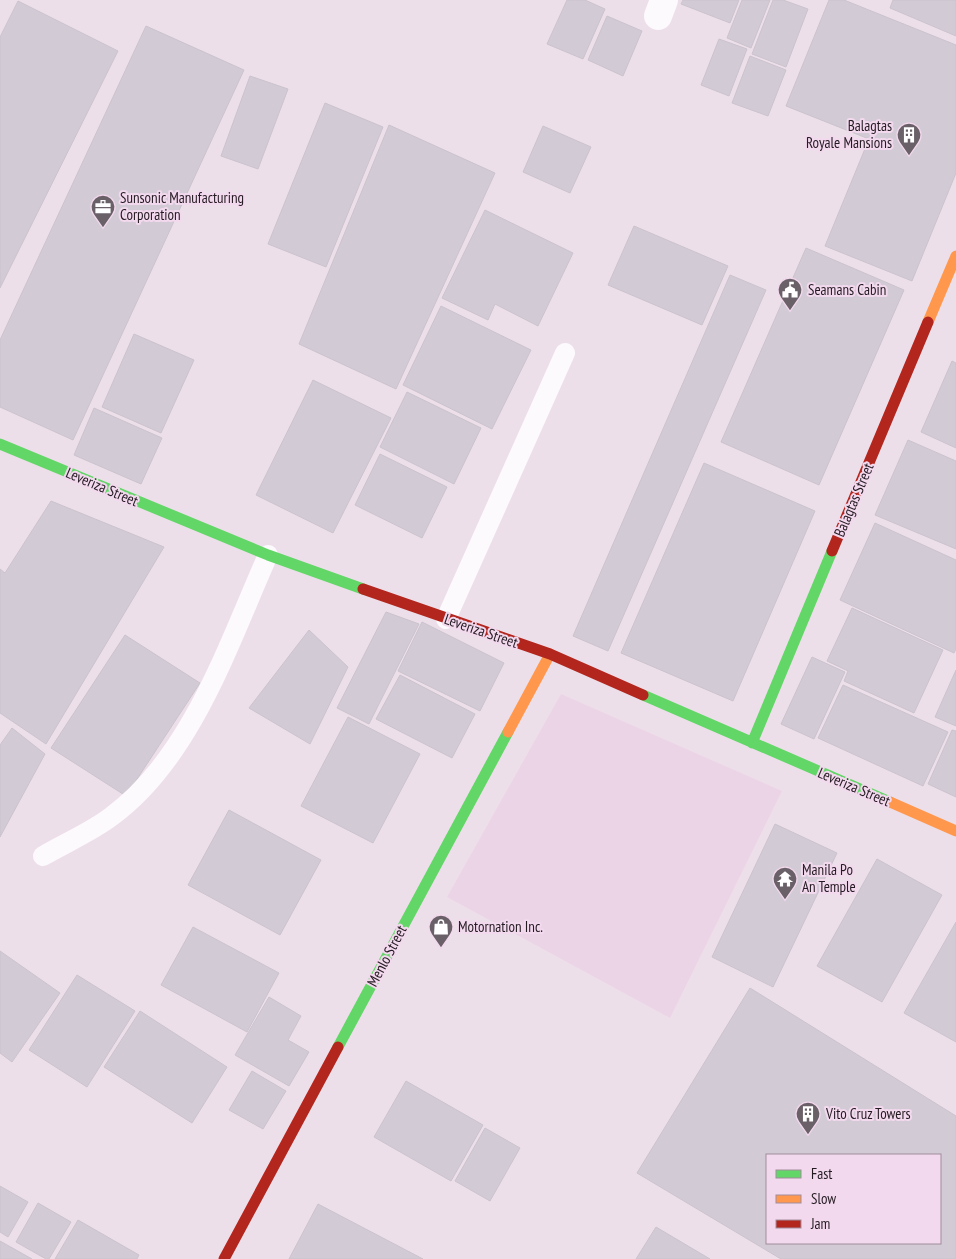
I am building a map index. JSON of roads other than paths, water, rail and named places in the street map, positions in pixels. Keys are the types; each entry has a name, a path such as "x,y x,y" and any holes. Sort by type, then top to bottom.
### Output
{"street":[{"name":"Balagtas Street","path":"752,743 956,256"},
{"name":"Leveriza Street","path":"0,444 268,554 446,619 550,654 956,831"},
{"name":"Menlo Street","path":"224,1259 550,654"}],"lane":[{"path":"446,619 565,354"},
{"path":"43,856 112,816 153,780 180,741 206,696 268,554"}],"place":[{"name":"Balagtas Royale Mansions","path":"909,156"},
{"name":"Sunsonic Manufacturing Corporation","path":"103,228"},
{"name":"Seamans Cabin","path":"790,311"},
{"name":"Manila Po An Temple","path":"785,900"},
{"name":"Motornation Inc.","path":"441,948"},
{"name":"Vito Cruz Towers","path":"808,1135"}]}
